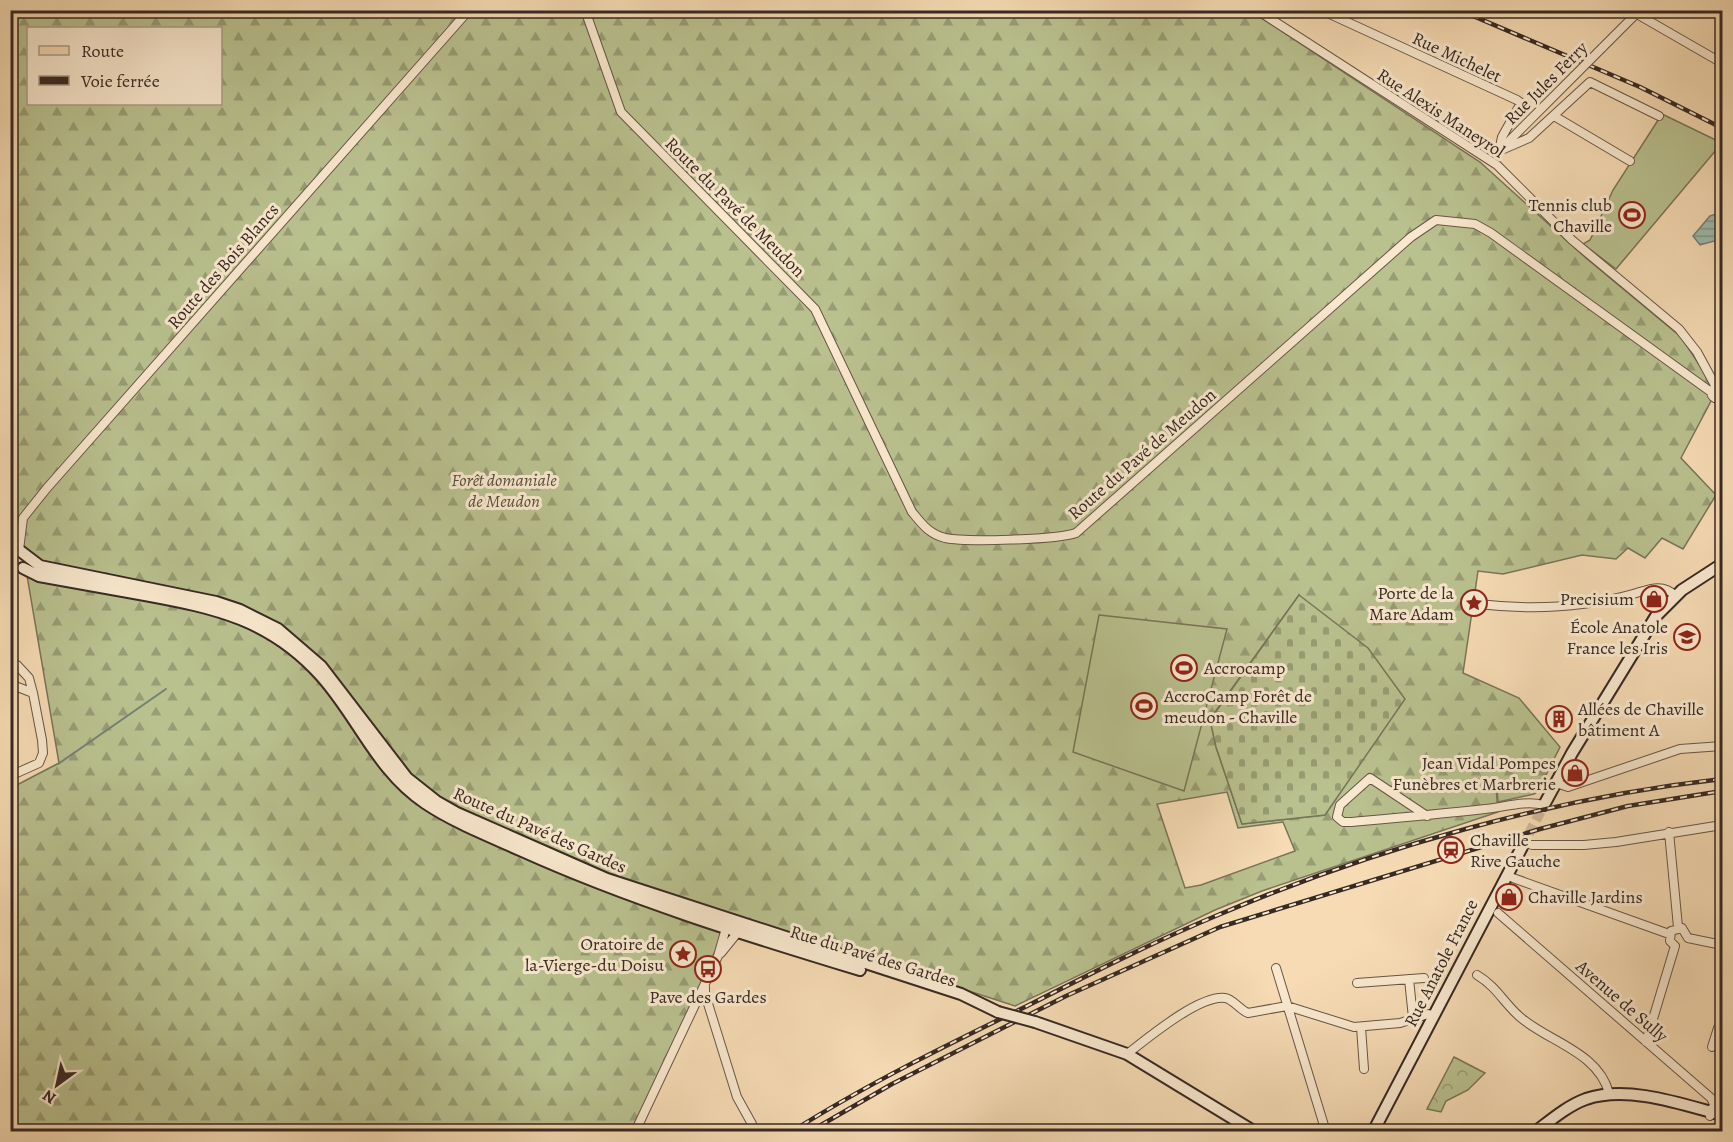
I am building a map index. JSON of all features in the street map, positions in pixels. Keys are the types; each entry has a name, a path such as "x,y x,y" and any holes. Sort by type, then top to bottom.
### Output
{"main road":[{"path":"10,571 19,557"},
{"name":"Route du Pavé des Gardes","path":"19,557 40,566 209,600 263,620 307,651 338,686 394,765 436,801 607,879 728,924"},
{"path":"1544,805 1645,632 1676,596 1722,564"},
{"name":"Rue Anatole France","path":"1373,1131 1433,1016 1527,846"},
{"name":"Rue du Pavé des Gardes","path":"728,924 961,994 998,1012 1035,1022 1127,1054 1255,1131"},
{"path":"1535,1131 1566,1109 1585,1100 1609,1093 1633,1094 1714,1115 1717,1131"},
{"name":"Rue Anatole France","path":"1366,1131 1391,1095"}],"street":[{"name":"Route des Bois Blancs","path":"19,557 23,518 47,488 468,10"},
{"name":"Route du Pavé de Meudon","path":"585,10 621,112 815,309 912,512 926,530 944,538 1057,538 1076,533 1411,237 1436,220 1475,224 1491,233 1714,390"},
{"name":"Rue Alexis Maneyrol","path":"1257,10 1491,160 1572,240 1679,329 1697,351 1714,390 1722,391 1721,399"},
{"name":"Rue Michelet","path":"1321,10 1521,103 1502,137 1499,151 1491,160"},
{"name":"Rue Jules Ferry","path":"1499,151 1636,12"},
{"path":"1636,12 1722,63"},
{"path":"1499,151 1529,138 1590,82 1659,116"},
{"path":"1554,116 1630,161"},
{"path":"1478,604 1525,609 1616,599 1658,586 1676,596"},
{"path":"10,776 39,763 43,753 29,678 17,665"},
{"path":"10,684 33,693"},
{"path":"1556,783 1568,787 1680,749 1722,746"},
{"path":"1427,816 1370,778 1340,806 1337,817 1343,822 1352,822 1427,816 1526,803 1544,805"},
{"path":"1527,846 1584,845 1722,825"},
{"path":"1669,832 1678,927"},
{"path":"1513,879 1670,934"},
{"name":"Avenue de Sully","path":"1498,913 1711,1098 1714,1115"},
{"path":"635,1131 706,983 718,956 728,924"},
{"path":"1646,1042 1675,946 1670,941 1670,934 1678,927"},
{"path":"1678,927 1686,931 1688,939 1722,945"},
{"path":"718,956 740,928"},
{"path":"1276,968 1326,1131"},
{"path":"1476,975 1498,990 1519,1016 1595,1066 1609,1093"},
{"path":"1357,983 1424,978"},
{"path":"1409,979 1413,1018"},
{"path":"706,983 705,994 736,1097 752,1124"},
{"path":"1127,1054 1188,1010 1215,999 1228,998 1248,1013 1287,1005 1350,1026 1361,1027 1400,1023 1428,1014 1433,1016"},
{"path":"1361,1027 1364,1069"},
{"path":"1712,1047 1718,1028 1722,1029"}],"green space":[{"name":"Forêt domaniale de Meudon","path":"11,10 1251,11 1480,162 1586,258 1681,337 1708,378 1711,401 1681,458 1716,495 1683,549 1662,538 1645,558 1628,548 1616,559 1582,555 1503,574 1478,571 1463,673 1519,698 1560,747 1543,781 1514,788 1496,787 1498,812 1262,891 1215,910 1015,1006 731,914 689,1014 631,1132 11,1131 11,788 59,763 16,511 11,504","holes":["1299,595 1356,769 1325,815 1242,824 1216,747 1210,719","1227,792 1238,828 1283,822 1295,851 1201,885 1185,888 1157,804"]},
{"name":"Tennis club Chaville","path":"1662,114 1722,143 1616,269 1583,244 1590,240 1613,190"},
{"path":"1299,595 1368,648 1405,699 1325,815 1242,824 1216,747 1210,720"},
{"name":"AccroCamp Forêt de meudon - Chaville","path":"1099,615 1227,629 1184,791 1073,752"},
{"path":"1543,782 1539,791 1534,794 1498,802 1497,788 1513,789"},
{"path":"1454,1057 1485,1073 1468,1090 1446,1101 1441,1112 1427,1109"}],"shaded area":[{"path":"1716,214 1722,216 1722,247 1714,241 1700,245 1693,236 1710,216"}],"waterway":[{"path":"58,764 166,689"}],"tunnel":[{"path":"1522,847 1544,805"}],"railway":[{"path":"1459,10 1640,87 1722,128"},
{"path":"791,1132 908,1066 1098,970 1194,925 1278,891 1402,848 1529,813 1594,799 1722,779"},
{"path":"809,1132 892,1084 1066,996 1220,927 1540,829 1628,806 1722,791"}],"place":[{"name":"Tennis club Chaville","path":"1632,215"},
{"name":"Precisium","path":"1654,599"},
{"name":"Porte de la Mare Adam","path":"1474,603"},
{"name":"École Anatole France les Iris","path":"1687,637"},
{"name":"Accrocamp","path":"1184,668"},
{"name":"AccroCamp Forêt de meudon - Chaville","path":"1144,706"},
{"name":"Allées de Chaville bâtiment A","path":"1559,719"},
{"name":"Jean Vidal Pompes Funèbres et Marbrerie","path":"1575,773"},
{"name":"Chaville Rive Gauche","path":"1451,850"},
{"name":"Chaville Jardins","path":"1509,897"},
{"name":"Oratoire de la-Vierge-du Doisu","path":"683,954"},
{"name":"Pave des Gardes","path":"708,969"}]}
